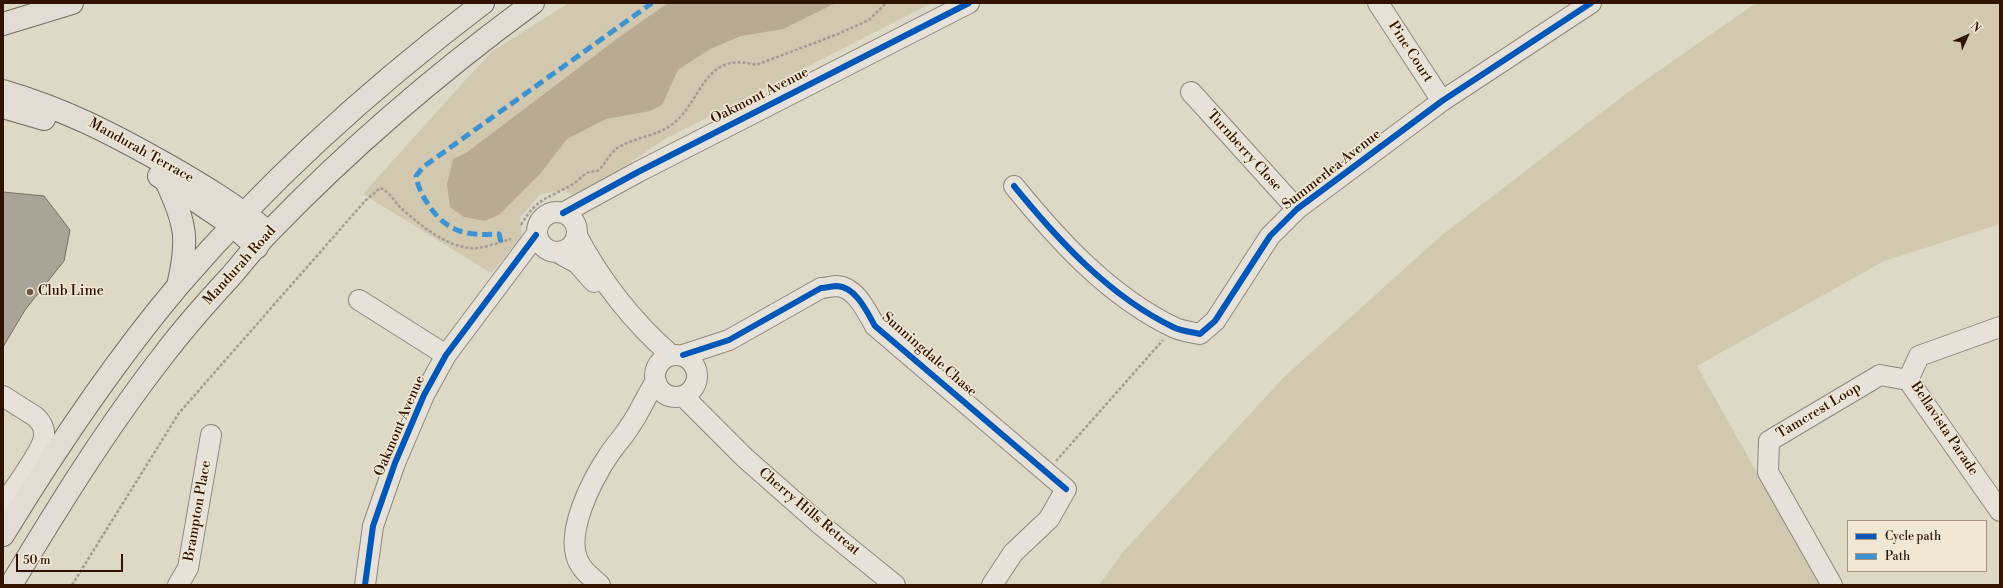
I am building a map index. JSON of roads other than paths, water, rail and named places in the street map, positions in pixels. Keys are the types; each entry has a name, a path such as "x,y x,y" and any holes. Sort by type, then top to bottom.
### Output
{"main road":[{"path":"3,24 72,3"},
{"path":"3,535 36,480 104,382 178,287 239,219 344,116 393,74 483,3"},
{"name":"Mandurah Road","path":"11,585 66,494 122,410 163,356 263,240 372,132 472,47 533,3"},
{"name":"Mandurah Terrace","path":"3,91 32,99 80,118 122,138 205,186 263,240"},
{"name":"Mandurah Terrace","path":"3,107 73,130 127,156 166,181 239,219"},
{"path":"166,181 180,210 185,230 186,249 178,287"}],"street":[{"name":"Oakmont Avenue","path":"563,213 638,172 969,3"},
{"name":"Pine Court","path":"1378,3 1442,101"},
{"name":"Summerlea Avenue","path":"1014,186 1040,218 1100,277 1132,303 1174,328 1200,334 1215,320 1270,236 1297,209 1442,101 1591,3"},
{"name":"Turnberry Close","path":"1191,92 1297,209"},
{"path":"577,231 572,218 563,213 554,212 543,216 527,241 554,252 570,247 577,231 591,199"},
{"name":"Cherry Hills Retreat","path":"577,231 598,273 725,436 744,457 821,525 895,585"},
{"name":"Oakmont Avenue","path":"365,585 373,526 392,470 424,395 446,355 505,279 527,241"},
{"name":"Oakmont Avenue","path":"505,279 554,252"},
{"name":"Cherry Hills Retreat","path":"554,252 577,263 587,273 677,375"},
{"name":"Sunningdale Chase","path":"600,585 580,566 574,551 575,525 595,479 610,453 631,425 645,397 729,340 821,288 838,286 850,291 863,306 875,326 1066,489 1049,519 1013,553 992,585"},
{"path":"359,300 446,355"},
{"name":"Bellavista Parade","path":"2000,327 1919,356 1908,380 2000,511"},
{"name":"Tamcrest Loop","path":"1832,585 1768,472 1769,441 1880,375 1908,380"},
{"path":"3,396 36,417 40,421 44,434 40,449 3,505"},
{"name":"Brampton Place","path":"178,585 188,568 211,435"}],"place":[{"name":"Club Lime","path":"30,292"}]}
